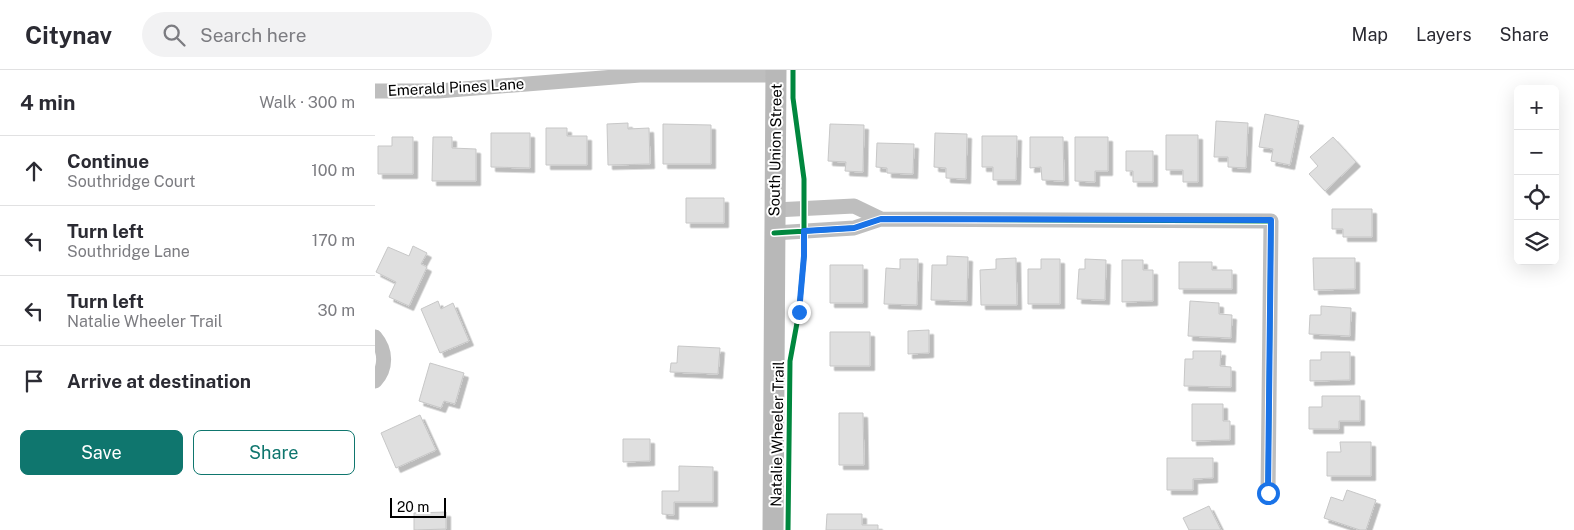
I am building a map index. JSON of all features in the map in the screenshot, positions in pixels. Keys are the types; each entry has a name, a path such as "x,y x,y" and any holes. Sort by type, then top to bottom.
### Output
{"street":[{"name":"Emerald Pines Lane","path":"375,91 438,91 640,75 776,72"},
{"name":"South Union Street","path":"773,530 776,72"},
{"path":"775,210 854,206 881,219"},
{"path":"774,233 854,228 881,219 1271,220 1268,493"},
{"path":"375,336 382,348 384,358 380,376 375,381"}],"building":[{"path":"1265,114 1299,121 1290,165 1271,161 1273,149 1259,147"},
{"path":"1216,121 1248,123 1246,168 1228,167 1228,157 1214,157"},
{"path":"628,123 628,129 649,128 650,164 608,165 607,124"},
{"path":"663,124 711,125 711,164 663,164"},
{"path":"830,124 864,125 863,172 845,171 846,162 828,161"},
{"path":"546,128 567,128 567,136 587,136 587,165 546,165"},
{"path":"491,133 530,133 530,168 491,167"},
{"path":"935,133 967,134 966,179 946,178 946,168 934,167"},
{"path":"1166,135 1198,135 1198,182 1183,182 1183,170 1166,170"},
{"path":"982,136 1017,136 1016,180 993,180 993,167 982,167"},
{"path":"392,137 413,137 413,174 378,174 378,146 392,146"},
{"path":"433,137 452,137 452,148 476,149 476,181 432,181"},
{"path":"1030,137 1063,137 1064,181 1042,180 1041,167 1030,168"},
{"path":"1075,137 1108,137 1108,171 1095,171 1095,182 1075,181"},
{"path":"1333,137 1356,162 1325,191 1309,174 1318,166 1310,157"},
{"path":"877,143 914,144 913,174 887,173 887,168 876,167"},
{"path":"1126,151 1153,151 1153,182 1133,182 1133,171 1126,171"},
{"path":"686,198 724,198 724,223 686,223"},
{"path":"1332,209 1372,209 1372,237 1343,237 1343,229 1332,229"},
{"path":"413,246 427,253 421,264 427,267 409,306 389,297 396,282 376,272 388,247 409,256"},
{"path":"947,256 968,257 967,301 931,300 932,265 947,265"},
{"path":"1016,258 1017,305 981,305 980,270 996,269 996,259"},
{"path":"1313,258 1355,258 1355,289 1314,290"},
{"path":"900,259 918,259 917,305 884,304 886,268 900,269"},
{"path":"1041,259 1060,259 1060,304 1028,304 1028,269 1041,269"},
{"path":"1085,259 1106,260 1105,300 1077,299 1079,269 1085,269"},
{"path":"1122,260 1143,260 1143,270 1153,270 1153,301 1122,302"},
{"path":"1179,262 1212,262 1212,270 1232,270 1232,289 1179,289"},
{"path":"830,265 863,265 863,303 830,303"},
{"path":"438,301 441,309 453,303 469,341 440,353 421,309"},
{"path":"1190,301 1219,303 1219,314 1232,315 1231,338 1188,336"},
{"path":"1321,306 1351,308 1350,336 1309,334 1310,315 1321,315"},
{"path":"929,330 929,353 908,354 908,331"},
{"path":"830,332 870,332 870,366 830,366"},
{"path":"678,346 720,348 718,374 670,372 671,363 677,363"},
{"path":"1193,351 1221,351 1220,366 1231,367 1231,387 1184,386 1185,359 1193,359"},
{"path":"1321,352 1350,352 1350,380 1310,381 1310,360 1321,360"},
{"path":"430,363 464,373 455,404 444,401 441,408 419,401"},
{"path":"1322,396 1360,396 1360,421 1339,421 1339,429 1309,429 1309,407 1322,407"},
{"path":"1192,404 1223,404 1223,421 1230,421 1230,440 1192,441"},
{"path":"839,413 863,413 864,465 839,465"},
{"path":"420,415 436,450 396,468 381,433"},
{"path":"623,439 650,439 650,461 623,462"},
{"path":"1340,442 1371,442 1371,476 1327,476 1327,452 1341,452"},
{"path":"1167,458 1213,458 1213,478 1193,479 1193,490 1167,490"},
{"path":"679,466 713,467 713,502 674,502 674,515 662,514 662,491 679,491"},
{"path":"1347,490 1376,500 1366,530 1360,530 1324,518 1331,497 1343,501"},
{"path":"1209,506 1221,530 1189,530 1183,518"},
{"path":"446,512 446,529 414,530 414,513"},
{"path":"827,514 862,514 862,525 878,525 878,530 826,530"}],"cycle path":[{"name":"Natalie Wheeler Trail","path":"788,530 790,361 799,312 804,256 804,179 793,98 793,70"},
{"path":"774,233 854,228 881,219 1271,221 1268,493"}],"route":[{"path":"799,312 804,256 804,231 854,228 881,219 1271,220 1268,493"}]}
